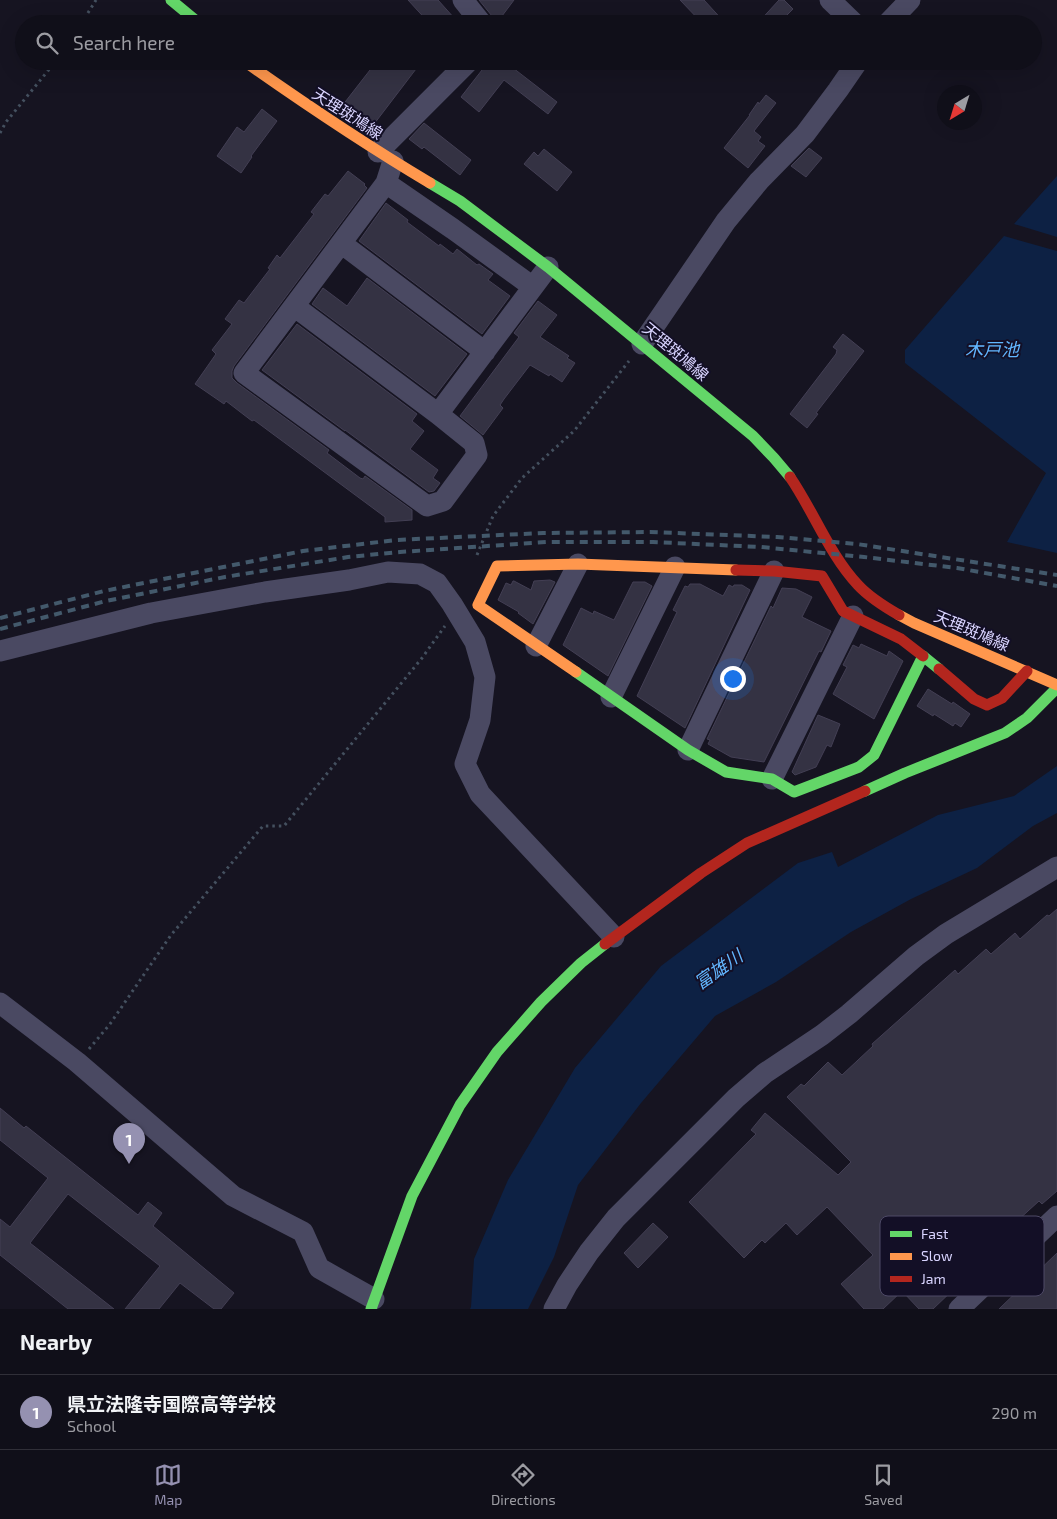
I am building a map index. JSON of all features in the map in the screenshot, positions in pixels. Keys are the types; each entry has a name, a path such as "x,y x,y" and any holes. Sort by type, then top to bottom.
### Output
{"street":[{"path":"172,0 190,15"},
{"path":"463,0 475,15"},
{"path":"830,0 846,15"},
{"path":"896,15 910,0"},
{"name":"天理斑鳩線","path":"257,70 304,104 386,157 460,201 548,267 753,436 792,480 839,560 850,575 875,600 914,623 1027,671 1057,686"},
{"path":"294,306 474,443 477,455 443,501 427,506 244,373 340,243 386,183 386,157 461,70"},
{"path":"642,344 726,221 758,181 805,134 852,70"},
{"path":"386,183 533,286"},
{"path":"340,243 484,352"},
{"path":"438,414 548,267"},
{"path":"923,656 874,755 859,767 794,792 772,779 726,772 688,750 478,605 496,566 578,564 774,571 822,576 843,611 901,639 923,656 974,699 987,705 1002,698 1027,671"},
{"path":"536,646 578,564"},
{"path":"611,697 675,567"},
{"path":"688,750 774,571"},
{"path":"0,651 151,613 265,592 349,580 388,572 420,574 437,584 456,611 475,642 485,677 480,720 466,764 480,794 614,937"},
{"path":"772,779 853,616"},
{"path":"0,1003 77,1062 232,1196 303,1232 319,1268 372,1304 412,1196 460,1106 497,1052 541,1002 582,963 700,874 747,843 905,772 1005,733 1027,718 1057,686"},
{"path":"554,1309 589,1252 616,1218 736,1098 765,1073 822,1035 849,1014 916,956 946,934 1057,867"},
{"path":"1044,1228 1057,1216"},
{"path":"959,1309 973,1296"}],"path":[{"path":"87,15 96,0"},
{"path":"0,133 6,122 49,70"},
{"path":"476,556 493,516 522,478 574,431 642,344"},
{"path":"77,1062 110,1024 183,920 263,826 284,826 422,658 456,611"}],"water":[{"path":"1057,176 1057,237 1014,224"},
{"name":"木戸池","path":"1004,236 1057,251 1057,553 1007,542 1046,473 905,363 905,350"},
{"name":"富雄川","path":"1057,766 1057,813 1033,826 977,868 911,899 851,932 776,982 715,1016 641,1103 578,1185 554,1257 528,1309 470,1309 474,1259 508,1180 575,1068 661,966 798,863 832,852 838,867 938,815 1014,796"}],"building":[{"path":"408,0 438,0 451,15 422,15"},
{"path":"479,0 514,0 503,15 491,15"},
{"path":"680,0 704,0 718,15 694,15"},
{"path":"779,0 784,0 793,9 787,15 765,15"},
{"path":"370,70 415,70 371,128 342,106"},
{"path":"482,70 516,70 557,102 548,114 504,80 479,112 461,97"},
{"path":"766,95 776,103 754,131 761,137 758,141 765,146 748,168 724,148 758,102 759,104"},
{"path":"262,109 277,121 241,173 217,156 237,127 244,132"},
{"path":"424,123 471,160 460,175 424,147 422,149 409,139"},
{"path":"809,148 822,158 806,177 791,166"},
{"path":"544,149 572,172 557,191 524,164 534,152 538,156"},
{"path":"348,171 365,184 367,188 234,366 232,378 329,450 327,453 360,478 363,479 365,476 412,510 412,520 385,522 385,517 254,420 252,421 226,401 224,404 195,384 216,354 212,350 232,324 225,319 239,300 244,303 270,269 268,268 277,255 280,258 314,214 311,212 325,194 328,196"},
{"path":"386,203 408,220 407,222 439,246 440,244 453,254 457,249 477,265 479,264 493,274 488,280 510,296 482,334 359,241"},
{"path":"367,278 467,354 435,396 312,304 323,288 347,306"},
{"path":"538,301 557,315 540,337 569,356 567,358 575,363 562,382 530,365 504,399 500,405 503,408 483,435 460,416 519,337 514,333"},
{"path":"297,324 417,414 412,421 424,431 410,449 438,470 433,478 440,483 434,491 429,492 262,370"},
{"path":"843,334 864,351 816,413 818,414 807,428 790,414 836,354 837,350 833,347"},
{"path":"550,580 555,582 533,624 519,612 498,600 506,583 511,585 514,581 531,590 534,581"},
{"path":"633,582 645,582 652,586 608,676 563,645 581,608 593,614 594,611 614,620"},
{"path":"690,584 700,584 723,596 729,585 733,587 734,585 742,585 750,590 685,728 637,696 677,612 673,610 685,586 688,587"},
{"path":"782,588 796,589 812,597 802,617 831,631 821,652 819,651 764,762 731,757 708,744 710,740 707,739 771,606 773,608"},
{"path":"861,644 887,656 889,651 903,661 874,719 833,694 847,667 843,665 853,645 859,648"},
{"path":"928,689 952,704 953,702 970,714 961,727 955,723 953,726 917,706"},
{"path":"818,715 840,724 831,747 827,745 816,767 795,775 792,772"},
{"path":"1057,909 1057,1191 1042,1204 1039,1201 1022,1216 880,1216 880,1296 897,1296 883,1309 864,1309 841,1284 873,1255 827,1207 797,1235 786,1223 765,1243 762,1240 744,1258 689,1202 756,1134 751,1130 765,1113 838,1175 851,1162 787,1097 801,1084 804,1086 828,1062 842,1075 873,1046 872,1044 955,970 958,974 986,949 991,954 1015,933 1020,939 1047,915 1049,916"},
{"path":"0,1108 24,1128 26,1126 138,1215 148,1202 162,1213 153,1226 234,1293 221,1309 214,1309 180,1283 159,1309 125,1309 160,1266 68,1194 30,1243 114,1309 68,1309 0,1255 0,1219 10,1227 48,1178 0,1140"},
{"path":"653,1223 668,1237 638,1268 624,1253"},
{"path":"1057,1253 1057,1309 999,1309 1012,1296 1044,1296 1044,1266"},
{"path":"907,1296 947,1296 933,1309 919,1309"}],"railway":[{"path":"0,618 104,591 303,551 396,540 543,533 650,532 777,537 857,544 1057,575"},
{"path":"0,629 106,601 225,577 348,557 546,542 653,542 761,547 957,568 1057,586"}],"traffic: fast":[{"path":"171,0 189,15"},
{"path":"430,183 460,201 548,267 753,436 790,477"},
{"path":"576,672 688,750 726,772 772,779 794,792 859,767 874,755 923,656 939,669"},
{"path":"865,791 1005,733 1027,718 1057,688"},
{"path":"371,1309 412,1196 460,1105 497,1052 541,1002 581,963 605,944"}],"traffic: slow":[{"path":"257,70 336,124 430,183"},
{"path":"576,672 478,605 497,566 578,564 736,570"},
{"path":"899,615 1057,685"}],"traffic: jam":[{"path":"790,477 848,573 868,594 899,615"},
{"path":"736,570 774,571 822,576 843,611 901,639 923,656"},
{"path":"939,669 974,699 987,705 1002,698 1027,671"},
{"path":"605,944 701,873 747,843 865,791"}],"place":[{"name":"県立法隆寺国際高等学校","path":"129,1164"}]}
